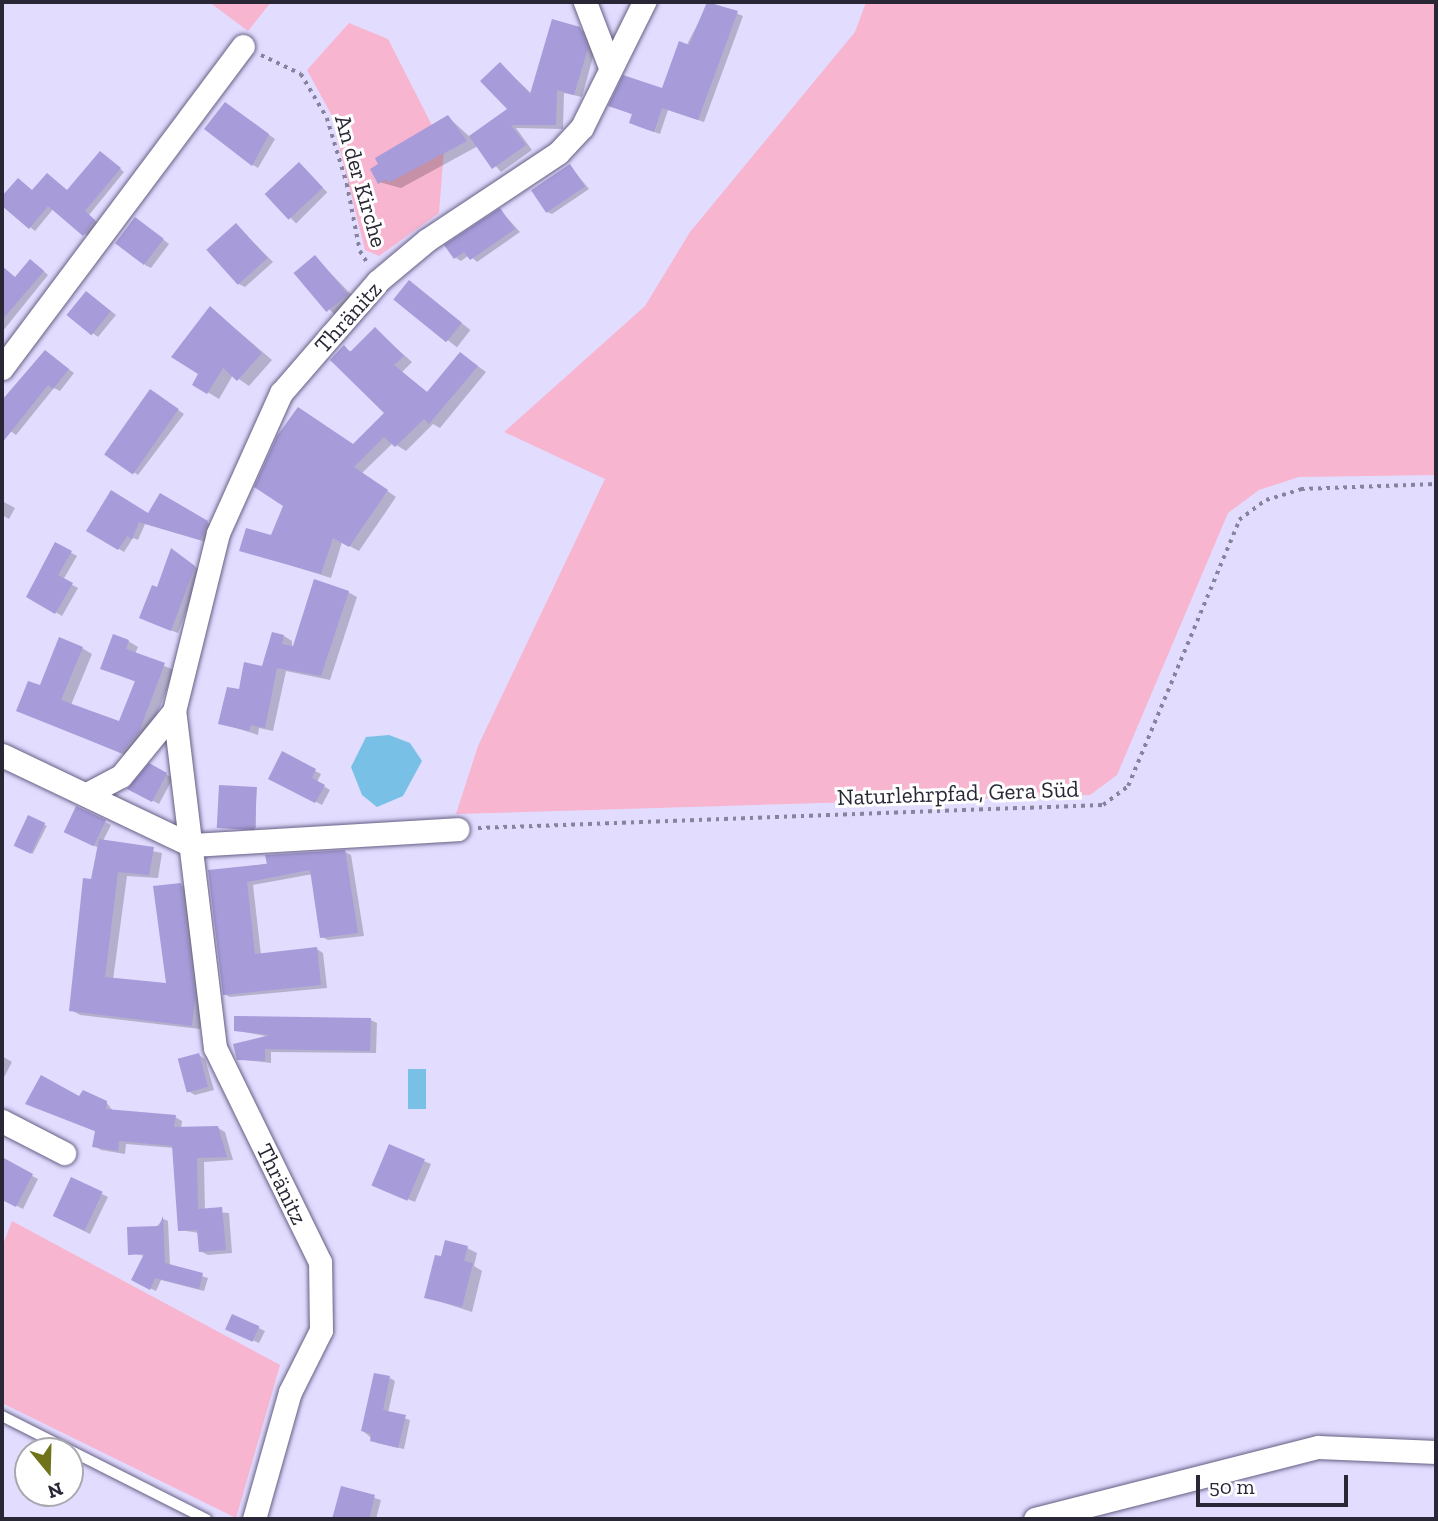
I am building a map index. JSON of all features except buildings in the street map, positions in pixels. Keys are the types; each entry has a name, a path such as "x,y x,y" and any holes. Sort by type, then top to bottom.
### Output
{"street":[{"path":"585,2 610,67"},
{"name":"Thränitz","path":"254,1519 290,1392 321,1330 320,1262 215,1048 174,711 218,533 281,393 378,281 426,240 558,152 582,128 644,2"},
{"path":"2,368 243,46"},
{"name":"Thränitz","path":"87,794 121,776 174,711"},
{"path":"2,755 191,845 458,829"},
{"path":"2,1121 64,1153"},
{"path":"1035,1519 1318,1447 1436,1452"}],"lane":[{"path":"2,1416 206,1519"}],"path":[{"name":"An der Kirche","path":"243,46 302,74 327,118 347,184 360,251 378,281"},
{"name":"Naturlehrpfad, Gera Süd","path":"458,829 1103,805 1128,786 1239,520 1266,500 1301,489 1436,484"}],"shaded area":[{"path":"209,2 271,2 248,31"},
{"path":"866,2 1436,2 1436,475 1299,477 1259,490 1228,513 1117,775 1090,795 456,814 478,746 605,479 504,432 645,306 690,232 855,32"},
{"path":"349,23 388,39 444,149 439,213 379,256 365,250 331,114 307,70"},
{"path":"12,1221 280,1365 236,1518 84,1443 84,1437 71,1437 2,1403 2,1247"}],"water":[{"path":"389,735 410,743 422,761 403,796 377,807 362,795 351,767 366,737"},
{"path":"408,1069 426,1069 426,1109 408,1109"}]}
